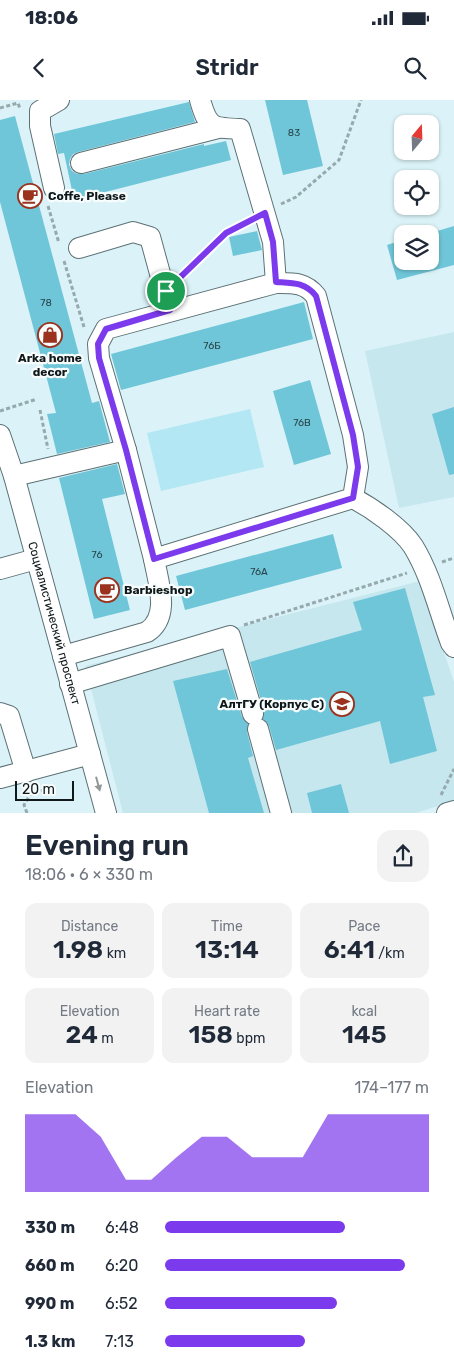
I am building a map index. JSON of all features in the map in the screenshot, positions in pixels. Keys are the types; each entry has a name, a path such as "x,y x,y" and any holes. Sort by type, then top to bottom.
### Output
{"street":[{"path":"54,188 40,126 40,111 59,100"},
{"path":"200,100 207,122 218,128"},
{"path":"81,162 218,128 240,129 273,242 276,282"},
{"path":"79,248 133,232 150,238 168,301"},
{"path":"63,656 147,632 155,626 161,616 161,598 154,559 126,450 99,358 98,344 106,329 168,301 276,282 297,284 310,288 316,296 353,435 358,467 353,498"},
{"name":"Социалистический проспект","path":"0,435 14,476 106,813"},
{"path":"14,476 126,450"},
{"path":"154,559 353,498 372,508 412,545 424,568 454,647"},
{"path":"0,569 36,559"},
{"path":"70,684 230,636 281,813"},
{"path":"0,713 9,716 26,772"},
{"path":"0,778 90,754"},
{"path":"444,804 454,811"}],"path":[{"path":"168,301 226,233 296,197 339,160 361,100"},
{"path":"70,278 86,332"},
{"path":"0,411 36,399"},
{"path":"40,410 50,455"},
{"path":"242,626 454,558"},
{"path":"444,804 454,769"},
{"path":"27,813 24,805 31,793 52,788"}],"shaded area":[{"path":"454,332 454,497 399,508 365,351"},
{"path":"250,409 264,467 161,491 147,433"},
{"path":"420,581 454,682 454,801 416,813 123,813 85,666"}],"building":[{"path":"265,100 307,100 323,166 283,175"},
{"path":"189,102 195,122 78,152 73,154 70,159 69,165 72,171 77,174 84,174 204,144 204,146 226,141 231,160 74,200 64,153 58,154 54,134"},
{"path":"15,116 92,403 99,401 110,442 57,454 47,414 56,413 0,202 0,120"},
{"path":"454,226 454,265 439,269 439,230"},
{"path":"257,231 262,250 233,256 229,237"},
{"path":"394,243 394,270 387,245"},
{"path":"394,270 435,270 397,280"},
{"path":"304,302 313,339 121,390 111,354"},
{"path":"310,380 331,454 294,465 273,391"},
{"path":"454,407 454,474 449,475 432,414"},
{"path":"117,464 125,494 102,499 130,610 94,619 59,478"},
{"path":"333,534 342,568 185,610 176,576"},
{"name":"АлтГУ (Корпус С)","path":"405,588 435,695 423,697 437,751 390,764 380,721 276,750 269,726 263,719 264,711 250,662 362,630 353,602"},
{"path":"227,669 242,717 248,724 247,732 253,756 248,758 264,813 209,813 173,681"},
{"path":"341,784 349,813 312,813 307,793"}],"place":[{"name":"Coffe, Please","path":"30,196"},
{"name":"Arka home decor","path":"50,335"},
{"name":"Barbieshop","path":"107,590"},
{"name":"АлтГУ (Корпус С)","path":"342,704"}],"route":[{"path":"265,213 273,242 276,282 297,284 310,288 316,296 353,435 358,467 353,498 154,559 126,450 99,358 98,344 106,329 170,310 166,291 226,233 265,213"}]}
